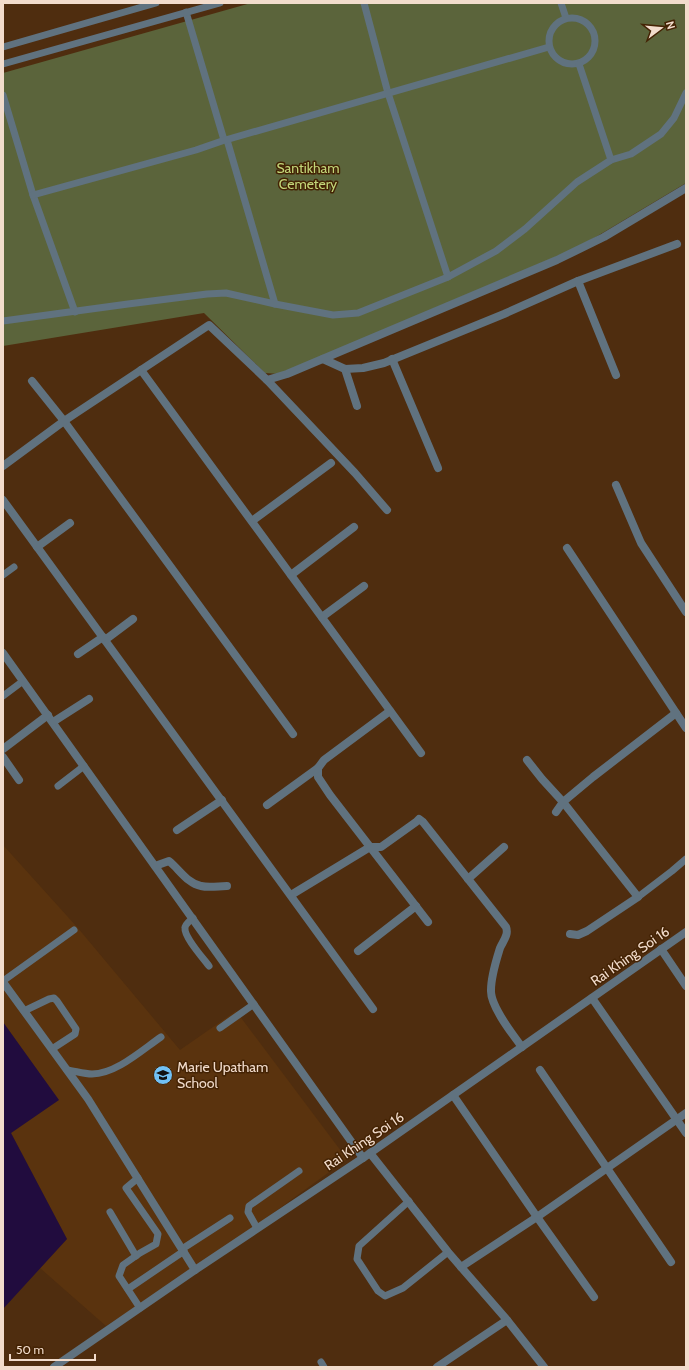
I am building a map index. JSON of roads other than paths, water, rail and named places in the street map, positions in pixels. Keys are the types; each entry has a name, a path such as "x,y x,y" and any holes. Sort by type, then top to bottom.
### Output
{"street":[{"path":"267,380 287,374 557,260 604,237 686,188"},
{"path":"323,359 345,368 363,368 392,359 504,314 578,281 677,244"},
{"path":"578,281 616,375"},
{"path":"3,466 64,421 209,325 267,380 356,473 386,510"},
{"path":"392,359 438,468"},
{"path":"345,368 357,406"},
{"path":"141,370 421,753"},
{"path":"32,380 64,421 293,734"},
{"path":"252,521 331,463"},
{"path":"616,485 641,543 686,612"},
{"path":"3,500 373,1009"},
{"path":"37,547 70,524"},
{"path":"291,575 354,527"},
{"path":"567,548 686,728"},
{"path":"322,617 364,586"},
{"path":"78,654 133,619"},
{"path":"3,653 254,1004 367,1155 409,1201 448,1252 507,1320 536,1363 544,1367"},
{"path":"53,722 89,699"},
{"path":"267,805 318,768 324,760 390,711"},
{"path":"556,812 564,802 593,777 676,713"},
{"path":"3,749 48,715"},
{"path":"3,758 19,780"},
{"path":"527,760 542,779 564,802 638,897 587,930 578,934 570,934"},
{"path":"318,768 318,777 428,922"},
{"path":"177,830 222,800"},
{"path":"291,895 370,847 382,847 419,820 423,822 506,927 507,931 493,971 491,994 505,1024 522,1047"},
{"path":"468,879 504,847"},
{"path":"155,866 169,862 176,866 187,878 201,886 226,886"},
{"path":"358,951 416,906"},
{"name":"Rai Khing Soi 16","path":"54,1367 257,1228 367,1155 686,932"},
{"path":"662,949 686,986"},
{"path":"3,982 88,1099 195,1270"},
{"path":"592,998 686,1133"},
{"path":"540,1070 670,1262"},
{"path":"453,1095 594,1298"},
{"path":"461,1267 537,1217 686,1113"},
{"path":"437,1367 507,1320"}],"lane":[{"path":"3,47 156,3"},
{"path":"189,3 188,12 275,304"},
{"path":"3,64 220,3"},
{"path":"364,3 388,94 448,277"},
{"path":"561,3 566,18"},
{"path":"566,18 583,20 590,25 596,40 593,51 586,60 579,64 569,65 561,62 549,47 551,32 555,26 566,18"},
{"path":"34,195 196,150 549,47"},
{"path":"579,64 611,160"},
{"path":"3,321 219,293 226,293 333,315 358,313 448,277 496,250 525,229 577,182 611,160 631,154 661,134 674,118 686,93"},
{"path":"3,95 34,195 75,312"},
{"path":"3,576 14,567"},
{"path":"3,696 23,681"},
{"path":"58,786 84,766"},
{"path":"638,897 672,872 686,859"},
{"path":"193,918 185,925 186,935 209,966"},
{"path":"3,982 74,930"},
{"path":"24,1011 49,999 54,998 57,1001 76,1028 76,1031 75,1034 52,1049"},
{"path":"220,1028 254,1004"},
{"path":"67,1070 90,1074 100,1074 121,1065 161,1037"},
{"path":"257,1228 248,1212 249,1206 299,1171"},
{"path":"138,1178 126,1188 158,1234 156,1244 123,1266 119,1276 140,1308"},
{"path":"409,1201 359,1246 357,1259 378,1291 385,1296 403,1288 448,1252"},
{"path":"110,1212 136,1256"},
{"path":"128,1289 230,1218"}],"place":[{"name":"Marie Upatham School","path":"163,1075"}],"park label":[{"name":"Santikham Cemetery","path":"308,176"}]}
